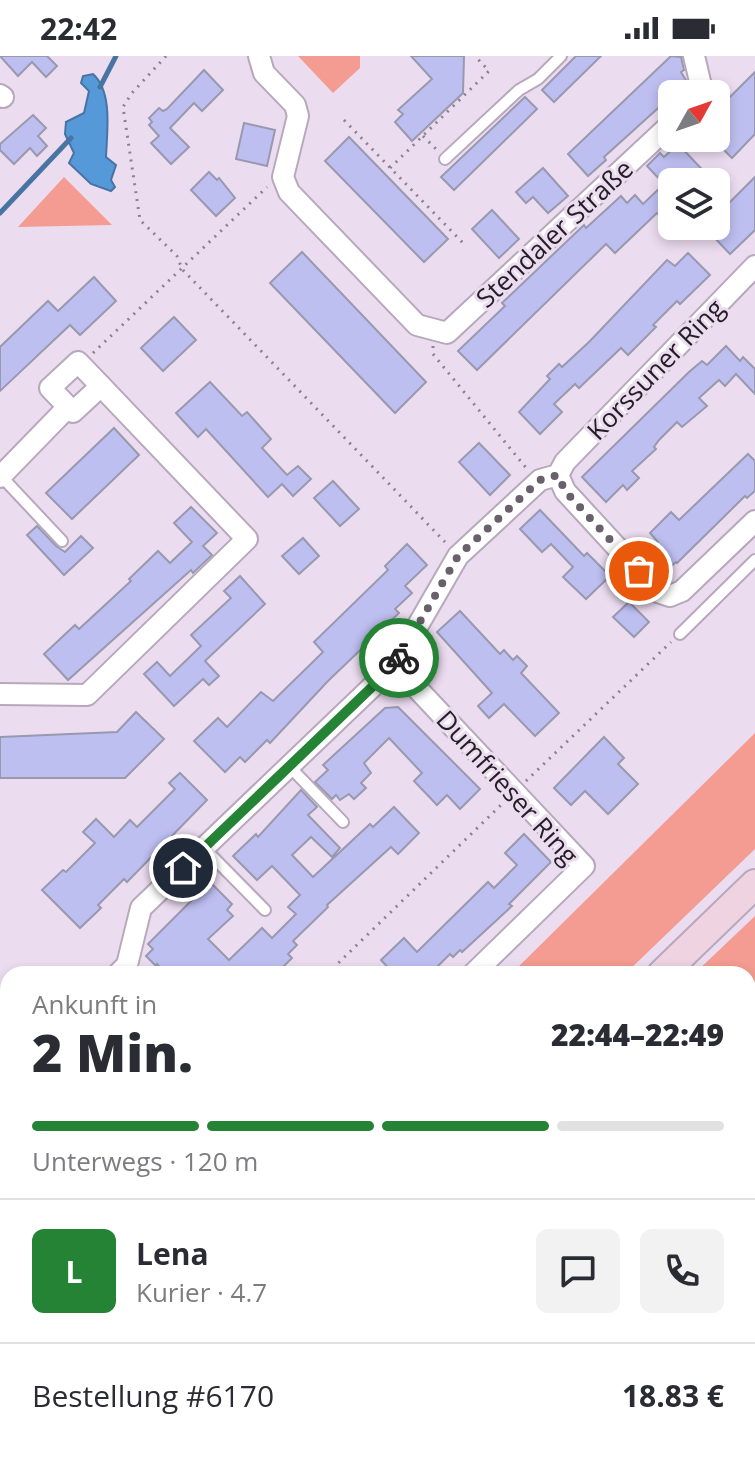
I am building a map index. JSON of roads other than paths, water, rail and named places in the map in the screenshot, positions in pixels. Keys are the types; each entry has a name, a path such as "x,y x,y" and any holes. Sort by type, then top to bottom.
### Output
{"main road":[{"path":"670,966 755,884"}],"street":[{"name":"Stendaler Straße","path":"259,56 264,73 295,105 298,116 283,177 289,192 417,325 447,333 658,136"},
{"path":"694,56 700,80"},
{"name":"Korssuner Ring","path":"395,665 458,556 565,462 755,266"},
{"path":"0,694 87,695 247,539 81,365 78,362 50,388 73,412 101,386"},
{"path":"0,477 68,407"},
{"path":"549,477 658,592 670,596 682,591 755,521"},
{"path":"128,966 141,908 395,665"},
{"name":"Dumfrieser Ring","path":"395,665 584,866 481,966"}],"lane":[{"path":"445,159 519,90 538,79 561,56"},
{"path":"0,477 62,541"},
{"path":"680,634 755,560"},
{"path":"289,766 343,822"},
{"path":"204,848 265,910"}],"water":[{"path":"93,74 104,91 106,102 106,157 116,165 111,180 115,187 111,191 91,184 69,163 74,153 65,134 66,122 84,113 89,91 81,83 83,76"}],"waterway":[{"path":"100,87 116,56"},
{"path":"0,213 71,138"}]}
